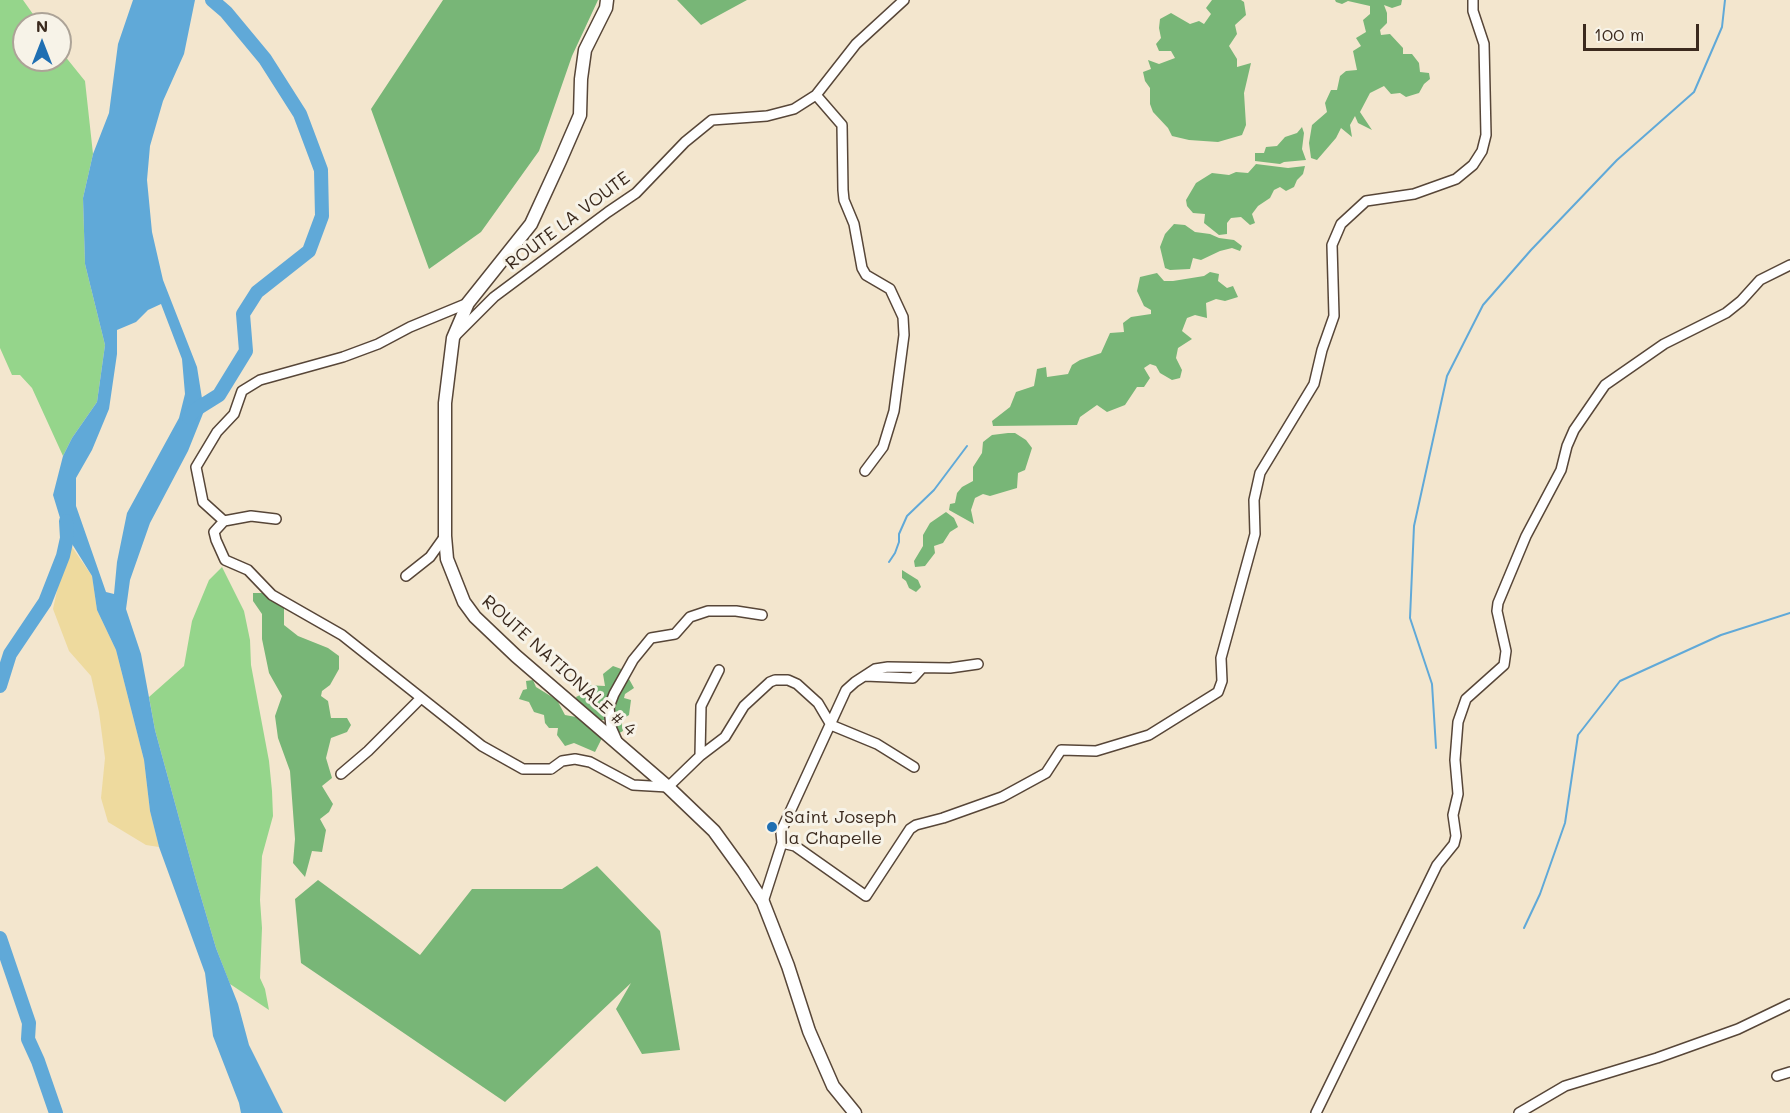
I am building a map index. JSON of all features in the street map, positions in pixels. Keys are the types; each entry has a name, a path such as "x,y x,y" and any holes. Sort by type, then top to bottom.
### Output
{"main road":[{"name":"ROUTE NATIONALE # 4","path":"607,0 606,8 585,50 580,115 531,224 468,303 453,338 446,403 447,559 464,602 475,617 516,656 668,787 714,831 763,902 788,966 809,1031 825,1068 834,1086 855,1113"}],"street":[{"name":"ROUTE LA VOUTE","path":"453,338 494,297 608,212 636,194 685,142 712,120 767,116 794,109 816,95 856,44 904,0"},
{"path":"782,843 795,846 866,896 910,829 916,825 1002,797 1046,772 1061,750 1096,751 1149,735 1218,692 1222,681 1221,658 1225,640 1242,588 1255,534 1254,500 1260,473 1314,384 1322,350 1334,316 1332,245 1341,224 1366,201 1414,194 1456,179 1473,165 1482,151 1486,135 1484,44 1473,11 1473,0"},
{"path":"816,95 842,125 844,200 854,224 862,268 866,275 890,289 903,317 904,335 894,411 883,447 865,471"},
{"path":"1316,1113 1437,865 1454,844 1456,836 1454,815 1458,794 1455,760 1458,722 1466,699 1504,665 1506,651 1497,611 1498,603 1526,536 1561,470 1574,430 1605,385 1664,344 1726,313 1741,301 1760,280 1790,265"},
{"path":"224,521 203,502 196,467 217,432 234,414 242,391 260,380 343,357 378,344 410,327 468,303"},
{"path":"276,519 252,516 224,521 214,532 225,560 248,570 272,595 342,635 482,747 524,769 551,770 562,761 575,759 590,762 633,785 668,787 700,756 725,737 744,706 770,682 776,680 788,680 797,684 818,703 831,725 877,744 914,767"},
{"path":"405,576 430,557 446,536"},
{"path":"619,745 611,727 609,707 633,660 651,638 675,634 690,616 708,610 762,615"},
{"path":"763,902 782,843 783,827 846,690 875,669 888,667 950,668 978,664"},
{"path":"700,756 701,706 719,670"},
{"path":"341,774 368,751 421,698"},
{"path":"1519,1113 1565,1086 1656,1058 1738,1029 1790,1004"},
{"path":"1777,1076 1790,1072"}],"green space":[{"path":"0,0 23,0 32,12 12,12 12,72 72,72 72,65 85,81 93,154 83,198 85,264 105,345 97,402 72,438 63,456 32,388 20,375 12,375 0,348"},
{"path":"443,0 598,0 572,56 539,151 481,232 429,269 371,109"},
{"path":"677,0 747,0 701,25"},
{"path":"1212,0 1241,0 1244,2 1246,15 1235,25 1237,34 1229,46 1237,59 1237,67 1251,63 1244,93 1246,125 1242,135 1218,142 1172,136 1168,128 1153,112 1150,104 1150,88 1143,72 1151,69 1148,60 1159,64 1175,58 1171,51 1159,51 1156,44 1161,38 1160,19 1171,13 1190,24 1199,21 1204,24 1211,14 1206,8"},
{"path":"1335,0 1402,0 1401,5 1392,8 1384,5 1387,23 1380,30 1381,35 1390,34 1403,48 1403,54 1412,54 1419,63 1420,72 1429,73 1430,79 1419,93 1406,97 1400,93 1391,94 1384,86 1370,93 1360,112 1372,130 1358,123 1355,116 1350,125 1352,137 1341,128 1336,138 1317,160 1311,158 1309,143 1312,125 1327,112 1325,103 1331,90 1337,90 1340,76 1346,71 1357,70 1353,51 1361,46 1356,38 1366,32 1363,20 1370,14 1370,6 1348,1 1342,4"},
{"path":"1302,127 1304,133 1302,149 1306,160 1280,164 1255,161 1255,153 1264,153 1266,147 1277,146 1285,137 1297,133"},
{"path":"1256,164 1288,168 1305,166 1303,174 1294,187 1286,191 1280,187 1274,190 1270,198 1258,206 1252,214 1255,223 1250,225 1241,217 1231,218 1227,223 1227,234 1219,235 1204,223 1205,214 1193,213 1187,206 1186,200 1196,183 1212,173 1229,175 1236,172 1248,173"},
{"path":"1174,224 1185,225 1195,232 1234,240 1242,246 1240,251 1232,248 1201,260 1193,258 1190,269 1170,270 1165,268 1160,247 1165,234"},
{"path":"1210,272 1219,274 1218,281 1227,288 1233,286 1238,297 1225,301 1216,299 1206,303 1207,318 1195,315 1187,318 1182,331 1192,339 1178,348 1176,358 1182,370 1180,378 1172,380 1160,373 1156,366 1150,364 1144,368 1150,378 1144,387 1137,387 1125,405 1107,412 1097,405 1080,417 1077,425 993,426 992,421 1010,407 1016,392 1034,386 1037,369 1046,367 1047,377 1068,374 1072,365 1101,353 1110,333 1124,332 1123,323 1131,317 1151,314 1151,310 1144,306 1137,291 1140,277 1157,273 1164,281 1173,281 1204,276"},
{"path":"1015,433 1026,440 1032,448 1025,470 1018,473 1017,488 990,496 983,494 975,498 971,510 974,524 949,510 950,504 955,503 957,493 962,487 973,481 973,467 982,453 983,442 992,435"},
{"path":"946,512 954,518 958,527 950,532 943,543 934,546 935,553 925,566 915,567 914,561 923,546 923,535 930,523"},
{"path":"222,567 244,611 250,640 251,665 269,761 273,816 262,856 260,978 265,989 269,1010 230,984 216,948 155,730 149,697 184,666 192,621 209,580"},
{"path":"902,570 918,580 921,587 916,592 909,588 902,578"},
{"path":"253,593 263,593 284,607 284,625 298,636 328,648 339,656 339,669 330,685 322,691 321,696 328,701 331,718 347,718 351,725 347,732 331,738 326,758 332,778 322,786 333,804 329,812 320,819 326,830 322,852 312,851 305,877 293,863 295,839 290,771 278,738 275,716 282,696 269,673 262,639 262,614 253,601"},
{"path":"613,666 624,670 634,688 625,694 624,698 631,700 629,715 621,720 623,731 616,735 607,720 595,720 587,712 585,706 578,704 576,697 586,692 585,685 605,686 603,674"},
{"path":"533,680 536,687 557,700 565,715 576,717 602,738 595,752 574,743 565,746 557,735 558,728 549,728 545,723 544,715 534,712 529,702 519,699 523,690 527,689 526,681"},
{"path":"597,866 660,931 680,1050 642,1054 616,1009 631,983 505,1102 301,963 295,899 318,880 420,955 472,889 562,889"}],"sand":[{"path":"72,547 92,576 97,610 116,650 144,760 150,811 159,847 146,845 108,822 101,798 105,758 99,712 91,676 69,651 53,609 60,577"}],"water":[{"path":"133,0 195,0 184,54 163,101 150,146 147,180 152,232 163,280 197,367 204,411 188,451 150,523 130,580 126,609 141,654 155,730 216,948 238,1004 249,1045 283,1113 241,1113 213,1036 205,973 159,847 150,811 144,760 116,650 97,610 92,576 64,531 53,495 63,456 72,438 97,402 105,345 85,264 83,198 93,154 109,113 118,44","holes":["161,304 182,359 185,394 179,418 127,513 117,562 114,594 106,592 76,506 76,478 92,450 109,409 117,354 117,330 136,322 148,310"]}],"waterway":[{"path":"189,417 195,410 219,395 246,351 243,314 257,292 309,251 322,216 321,170 300,114 265,59 226,12 212,0"},
{"path":"1436,748 1432,684 1410,618 1414,526 1447,376 1483,305 1531,250 1617,160 1694,92 1722,27 1725,0"},
{"path":"889,562 895,553 899,534 907,516 934,490 967,446"},
{"path":"0,686 10,654 45,602 63,556 67,538 66,521"},
{"path":"1524,928 1540,894 1565,823 1578,735 1620,681 1721,635 1790,613"},
{"path":"0,938 29,1023 28,1039 56,1113"}],"place":[{"name":"Saint Joseph la Chapelle","path":"772,827"}]}
